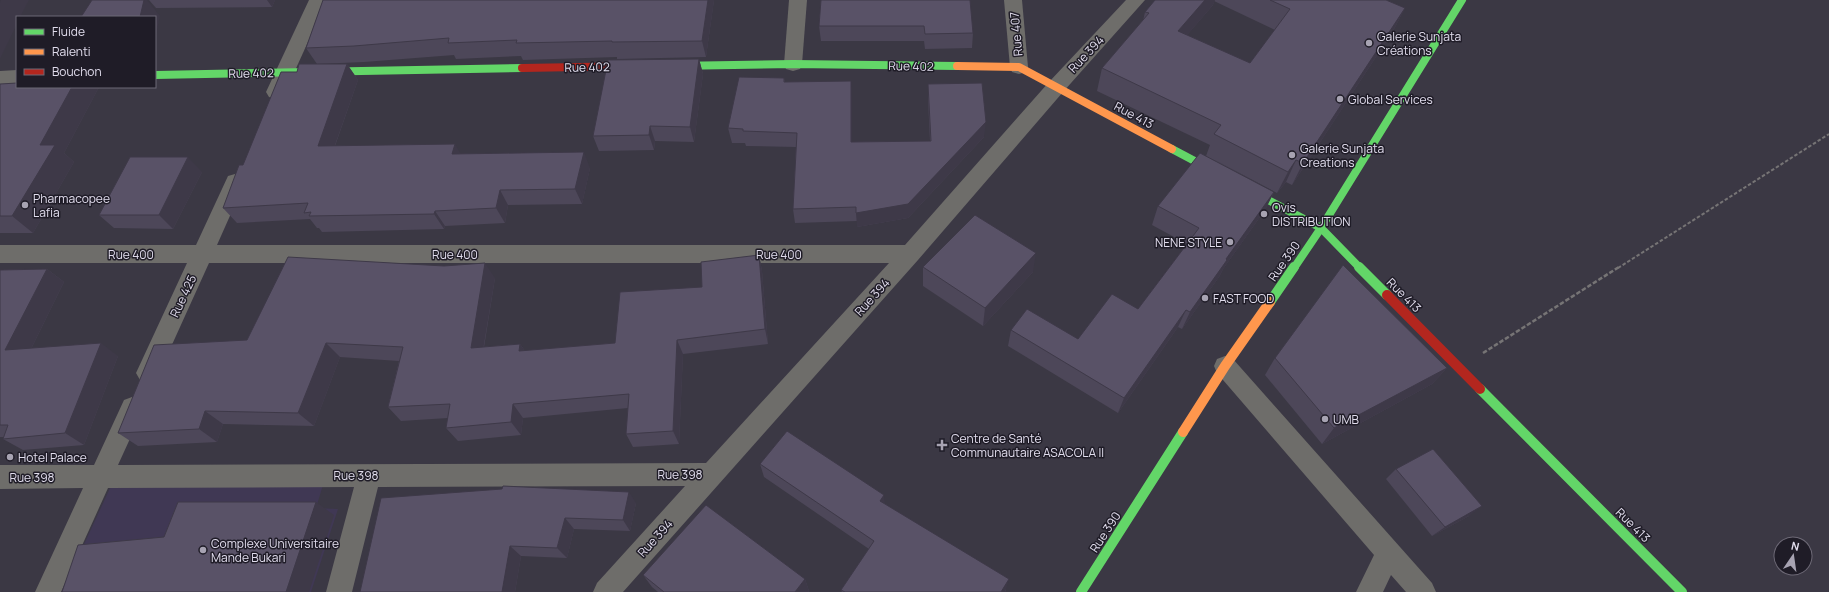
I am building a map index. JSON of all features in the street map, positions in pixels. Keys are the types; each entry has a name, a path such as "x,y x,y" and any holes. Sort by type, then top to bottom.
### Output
{"street":[{"path":"269,109 318,0"},
{"path":"793,64 798,0"},
{"name":"Rue 407","path":"1013,0 1018,67"},
{"name":"Rue 394","path":"606,592 910,254 1056,87 1136,0"},
{"name":"Rue 390","path":"1081,592 1225,366 1321,228 1462,0"},
{"name":"Rue 402","path":"666,66 793,64 1018,67"},
{"name":"Rue 402","path":"156,75 650,66"},
{"name":"Rue 413","path":"1018,67 1321,228 1682,592"},
{"path":"0,78 16,77"},
{"name":"Rue 425","path":"48,592 242,166"},
{"name":"Rue 400","path":"0,254 910,254"},
{"path":"1225,366 1422,592"},
{"name":"Rue 398","path":"0,477 712,474"},
{"path":"339,592 369,475"},
{"path":"1369,592 1389,553"}],"path":[{"path":"1460,368 1829,134"}],"shaded area":[{"name":"Complexe Universitaire Mande Bukari","path":"323,485 316,508 338,509 311,592 62,592 111,486"}],"building":[{"path":"92,0 144,0 140,16 82,16"},
{"path":"323,0 708,0 702,41 516,43 517,40 448,43 449,38 354,46 306,48"},
{"path":"821,0 970,0 973,33 925,34 924,26 819,26"},
{"path":"1155,0 1205,0 1178,31 1250,63 1290,9 1270,0 1386,0 1405,8 1303,163 1296,160 1288,172 1214,134 1221,125 1102,68 1149,13 1145,12"},
{"path":"699,59 690,127 650,126 649,135 593,136 608,60"},
{"path":"299,64 347,64 318,146 455,144 452,154 584,152 575,189 500,190 496,208 435,211 434,214 309,216 311,212 304,213 308,203 223,208 239,165 243,165 281,72 297,72"},
{"path":"739,77 784,78 784,82 851,81 851,142 931,141 928,84 982,83 986,122 908,204 856,213 856,207 793,209 797,133 743,131 743,129 728,128"},
{"path":"16,83 16,88 71,88 40,145 55,145 12,216 0,216 0,84"},
{"path":"1200,153 1274,192 1190,312 1186,310 1124,398 1011,330 1027,309 1078,339 1112,294 1138,309 1199,228 1158,206"},
{"path":"130,157 188,157 159,215 99,215"},
{"path":"975,215 1036,253 985,308 923,267"},
{"path":"759,255 765,329 677,340 673,431 626,434 629,394 513,404 511,422 446,428 450,404 388,407 403,347 326,343 298,413 205,411 199,429 118,433 154,345 247,340 288,257 444,266 485,263 471,348 520,344 519,351 615,343 620,292 702,287 701,262"},
{"path":"1343,265 1447,368 1334,428 1275,358"},
{"path":"47,269 5,350 101,343 65,433 3,439 8,425 0,425 0,270"},
{"path":"787,431 884,495 880,501 1009,579 1001,592 845,592 841,590 874,541 760,464"},
{"path":"1433,449 1482,506 1445,527 1396,469"},
{"path":"503,486 629,492 623,520 565,518 557,548 510,546 502,592 360,592 381,498 502,489"},
{"name":"Complexe Universitaire Mande Bukari","path":"178,502 316,502 286,592 62,592 78,545 164,537"},
{"path":"706,505 805,579 795,592 664,592 643,575"}],"traffic: fast":[{"path":"1270,302 1321,228 1462,0"},
{"path":"672,66 793,64 957,66"},
{"path":"156,75 522,68"},
{"path":"1172,149 1321,228 1387,295"},
{"path":"1480,389 1682,592"},
{"path":"1081,592 1183,432"}],"traffic: slow":[{"path":"957,66 1019,67 1172,149"},
{"path":"1183,432 1225,366 1270,302"}],"traffic: jam":[{"path":"522,68 638,66"},
{"path":"1387,295 1480,389"}],"place":[{"name":"Galerie Sunjata Créations","path":"1369,43"},
{"name":"Global Services","path":"1340,99"},
{"name":"Galerie Sunjata Creations","path":"1292,155"},
{"name":"Pharmacopee Lafia","path":"25,205"},
{"name":"Ovis DISTRIBUTION","path":"1264,214"},
{"name":"NENE STYLE","path":"1230,242"},
{"name":"FAST FOOD","path":"1205,298"},
{"name":"UMB","path":"1325,419"},
{"name":"Centre de Santé Communautaire ASACOLA II","path":"942,445"},
{"name":"Hotel Palace","path":"10,457"},
{"name":"Complexe Universitaire Mande Bukari","path":"203,550"}]}
